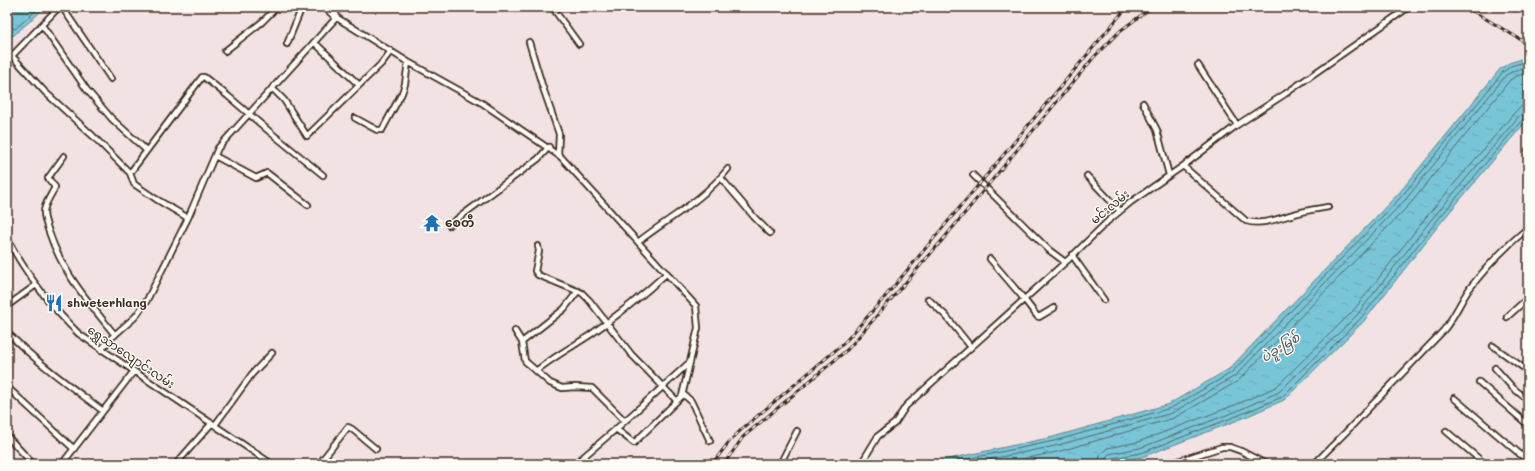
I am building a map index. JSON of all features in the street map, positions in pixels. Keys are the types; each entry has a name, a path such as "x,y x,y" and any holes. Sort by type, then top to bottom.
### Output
{"street":[{"path":"7,61 59,7"},
{"path":"62,7 111,79"},
{"path":"225,51 262,22 277,7"},
{"path":"287,44 302,7"},
{"path":"324,7 337,17 408,62 482,103 549,147 696,306 698,328 682,396 634,443 616,429"},
{"path":"334,7 337,17"},
{"path":"552,7 579,44"},
{"name":"မင်းလမ်း","path":"861,464 878,436 894,423 906,406 1108,221 1237,125 1285,94 1409,7"},
{"path":"101,350 135,317 146,302 188,218 218,148 337,17"},
{"path":"42,25 87,90 112,118 146,150"},
{"path":"314,42 359,85"},
{"path":"529,42 542,86 559,134 558,155"},
{"path":"272,88 284,100 307,136 381,64 391,51"},
{"path":"12,56 45,92 93,136 130,173 134,184 188,218"},
{"path":"355,118 377,130 382,130 402,93 405,84 408,62"},
{"path":"1198,65 1237,125"},
{"path":"130,173 202,77 204,77 323,175"},
{"path":"1143,103 1157,130 1169,175"},
{"path":"449,225 538,159 549,147"},
{"path":"64,156 48,178 56,187 44,210 45,222 61,264 75,285 115,335"},
{"path":"215,156 256,178 267,173 308,204"},
{"path":"1183,166 1246,221 1267,222 1299,212 1328,207"},
{"path":"638,242 701,197 721,178 728,169"},
{"path":"973,175 1049,250 1065,262"},
{"path":"1087,176 1120,211"},
{"path":"721,178 755,218 770,233"},
{"path":"1314,464 1443,331 1450,323 1469,289 1492,261 1528,228"},
{"name":"ရွှေသာလျောင်းလမ်း","path":"7,238 36,285 60,315 79,334 272,464"},
{"path":"538,246 539,251 535,271 538,275 582,293 631,354 677,401"},
{"path":"1072,255 1104,300"},
{"path":"990,259 1039,317 1054,308"},
{"path":"536,371 551,359 589,336 607,323 644,294 667,273"},
{"path":"7,306 36,285"},
{"path":"522,342 564,309 578,291"},
{"path":"928,298 946,316 971,347"},
{"path":"1507,317 1528,298"},
{"path":"7,332 18,344 54,374 103,411"},
{"path":"515,332 522,342 525,361 550,383 562,388 592,388 625,421"},
{"path":"1493,346 1528,371"},
{"path":"176,464 213,424 252,374 272,353"},
{"path":"575,464 625,421 689,362"},
{"path":"1495,368 1513,388 1528,400"},
{"path":"62,464 134,371"},
{"path":"1479,382 1528,425"},
{"path":"7,387 74,449"},
{"path":"683,394 691,402 710,441"},
{"path":"1454,398 1528,461"},
{"path":"319,464 348,427 376,449"},
{"path":"780,464 797,431"},
{"path":"1446,431 1485,464"},
{"path":"7,436 33,464"},
{"path":"1169,464 1222,447 1230,447 1241,451 1266,464"}],"water":[{"path":"7,7 46,7 13,36 7,28"},
{"name":"ပဲခူးမြစ်","path":"1528,57 1528,119 1438,226 1364,321 1284,400 1241,419 1142,457 1103,464 929,464 1053,437 1169,404 1229,369 1399,193 1500,69 1509,63"}],"railway":[{"path":"712,464 729,442 742,429 844,343 884,298 1127,7"},
{"path":"724,464 743,437 848,349 945,237 1094,57 1120,31 1152,7"},
{"path":"1466,7 1528,44"}],"place":[{"name":"စေတီ","path":"432,223"},
{"name":"shweterhlang","path":"54,303"}]}
